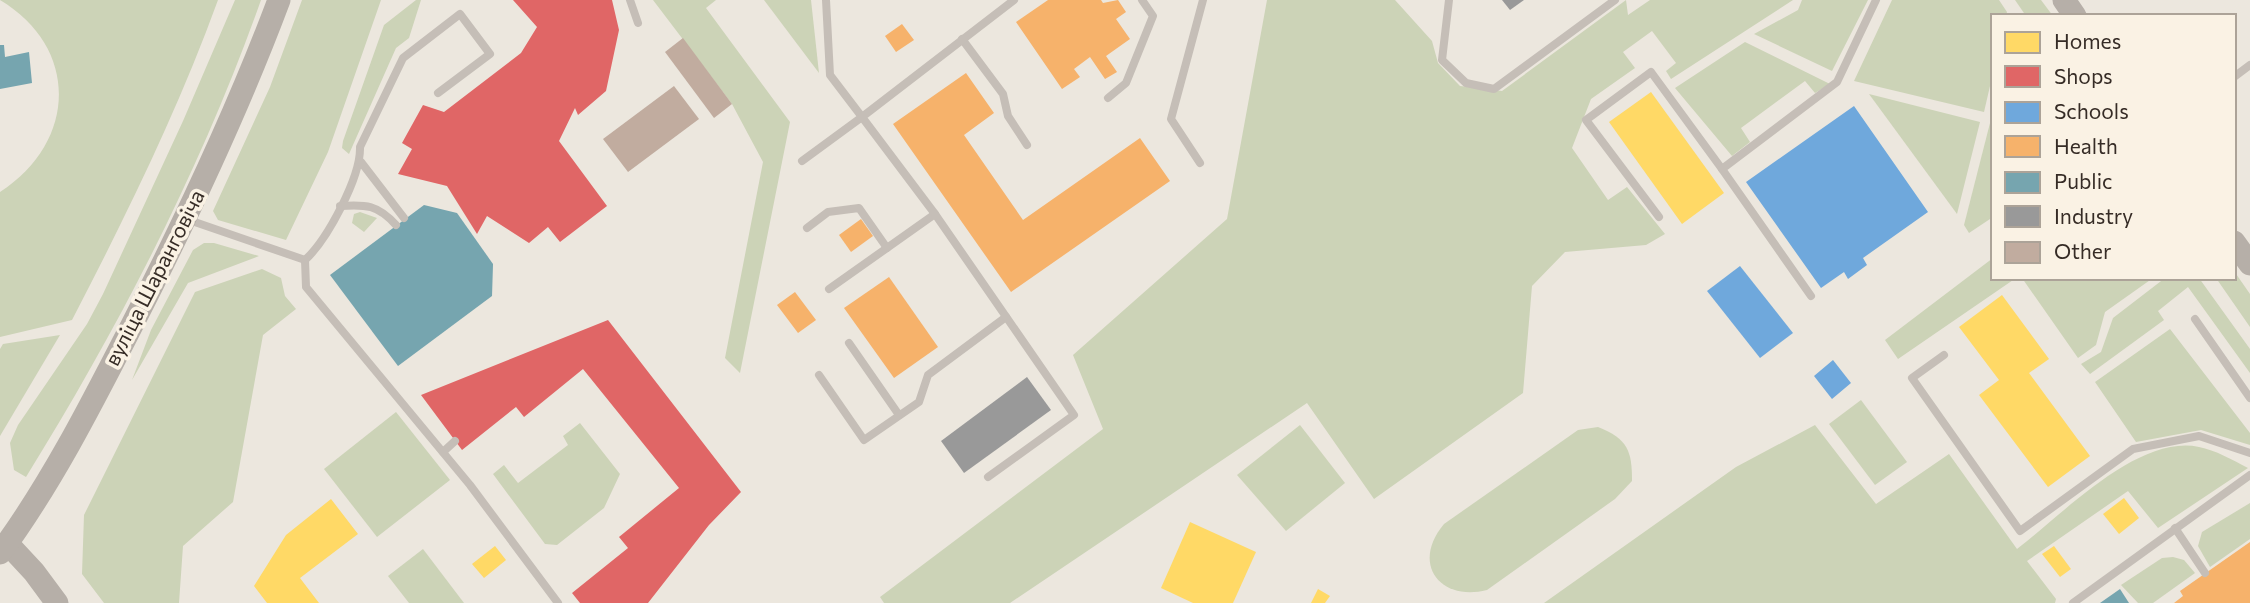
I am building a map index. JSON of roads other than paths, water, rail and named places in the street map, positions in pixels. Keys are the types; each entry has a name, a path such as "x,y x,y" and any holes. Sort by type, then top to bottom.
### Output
{"main road":[{"name":"вуліца Шаранговіча","path":"2,543 56,466 186,219 244,92 279,0"},
{"path":"2236,245 2250,264"},
{"path":"2,543 34,572 57,603"}],"lane":[{"path":"630,0 638,23"},
{"path":"826,0 830,75 935,214 1074,415 988,477"},
{"path":"802,161 1014,0"},
{"path":"1108,98 1126,83 1153,16 1142,0"},
{"path":"1200,163 1171,118 1203,0"},
{"path":"1449,0 1442,60 1466,82 1494,89 1615,0"},
{"path":"1722,169 1838,82 1875,0"},
{"path":"438,93 490,54 460,14 403,58 360,147 361,162 340,206 318,248 305,260 306,287 443,452 558,603"},
{"path":"962,39 1003,94 1007,116 1027,145"},
{"path":"1659,217 1586,120 1651,72 1811,296"},
{"path":"361,162 404,218"},
{"path":"340,206 372,205 384,212 396,225"},
{"path":"807,228 828,212 859,208 887,248"},
{"path":"829,289 935,214"},
{"path":"186,219 305,260"},
{"path":"819,375 864,440 919,402 928,375 1006,317"},
{"path":"2195,319 2250,398"},
{"path":"849,343 900,415"},
{"path":"1944,355 1912,378 2020,531 2133,449 2199,436 2250,453"},
{"path":"443,452 455,441"},
{"path":"2073,603 2250,475"},
{"path":"2175,528 2205,573"}]}
